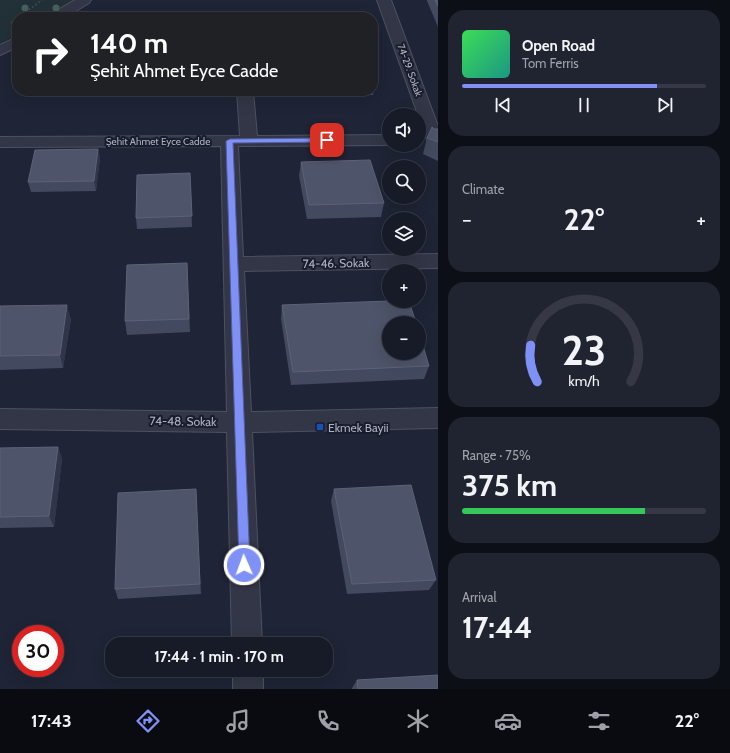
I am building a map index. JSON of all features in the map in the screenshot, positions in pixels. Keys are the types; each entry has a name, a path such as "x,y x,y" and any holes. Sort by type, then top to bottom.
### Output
{"street":[{"path":"64,12 84,0"},
{"name":"74-29. Sokak","path":"384,0 385,17 431,140"},
{"path":"0,51 12,44"},
{"path":"244,96 240,141 234,264 247,637"},
{"name":"Şehit Ahmet Eyce Cadde","path":"0,142 382,140"},
{"name":"74-46. Sokak","path":"234,264 438,261"},
{"name":"74-48. Sokak","path":"0,419 240,422 438,418"},
{"path":"248,677 248,689"}],"path":[{"path":"26,12 42,0"}],"shaded area":[{"path":"0,0 74,0 54,12 12,12 12,37 0,44"}],"building":[{"path":"432,127 434,129 438,129 438,142 427,138"},
{"path":"98,149 94,181 28,182 35,150"},
{"path":"370,160 382,197 382,203 309,205 301,162"},
{"path":"190,173 192,216 136,218 137,175"},
{"path":"187,263 189,319 125,321 127,265"},
{"path":"382,301 382,308 411,308 414,316 382,316 382,360 426,360 426,356 429,366 293,372 282,305"},
{"path":"67,305 60,355 0,356 0,306"},
{"path":"58,447 49,516 0,517 0,448"},
{"path":"411,485 436,580 352,584 334,489"},
{"path":"196,489 200,584 115,589 118,493"},
{"path":"438,675 438,689 358,689 357,680"}],"place":[{"name":"Ekmek Bayii","path":"320,427"}],"route":[{"path":"244,565 230,141 327,140"}]}
